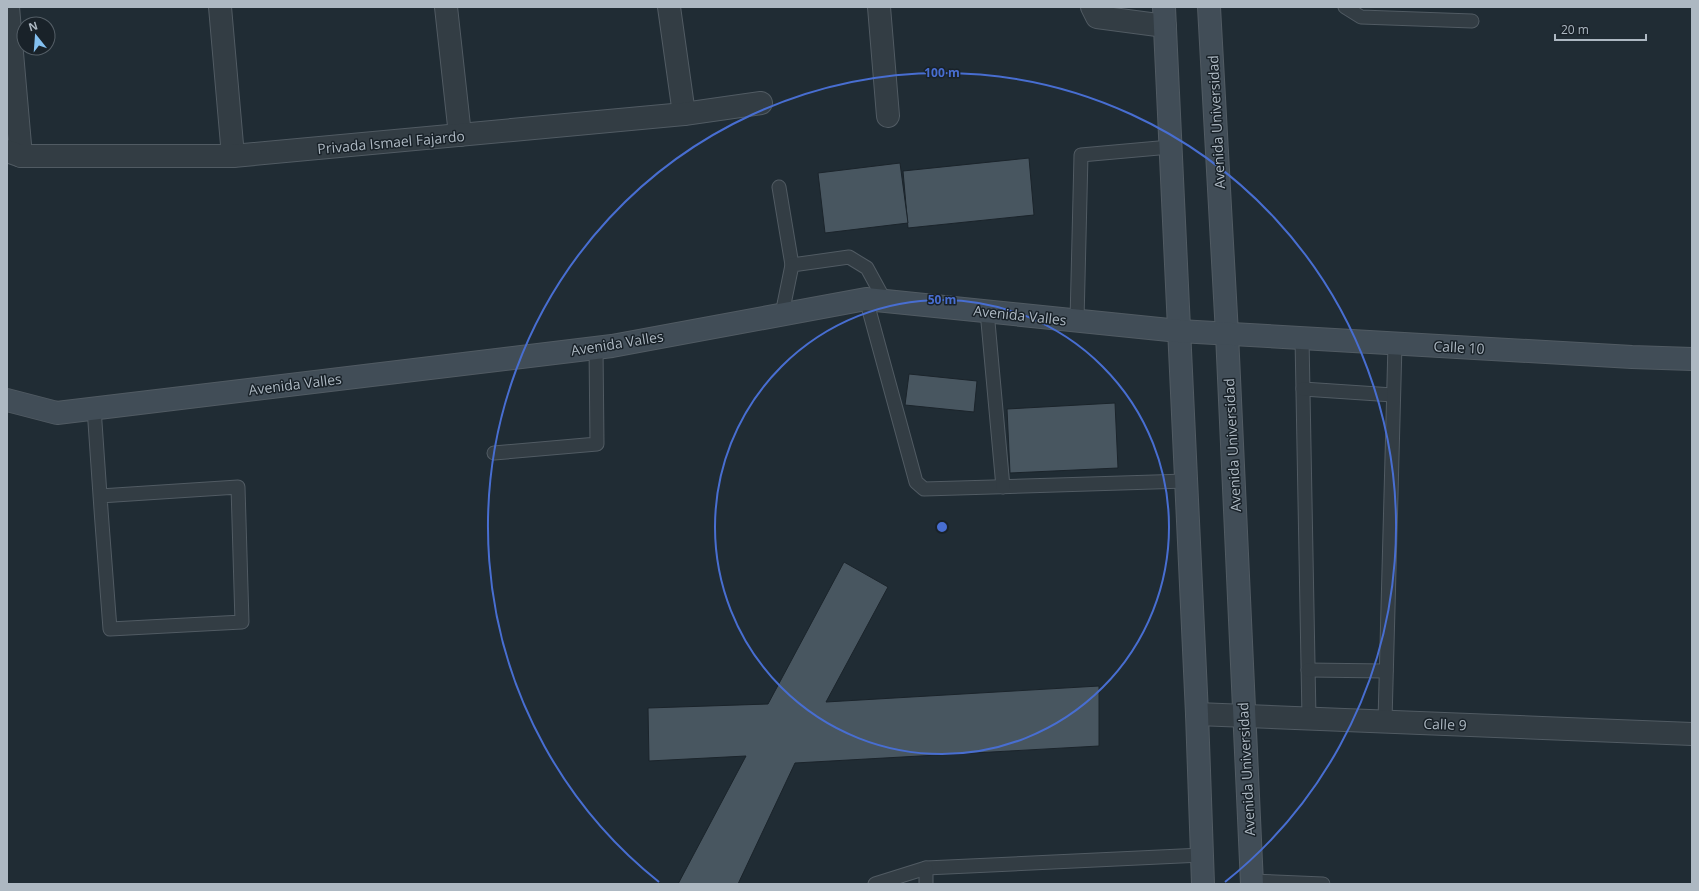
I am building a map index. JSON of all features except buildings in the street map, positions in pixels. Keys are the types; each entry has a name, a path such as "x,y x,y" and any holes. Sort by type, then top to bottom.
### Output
{"main road":[{"name":"Avenida Universidad","path":"1209,7 1227,334 1252,882"},
{"path":"1164,17 1197,714 1203,884"},
{"name":"Avenida Valles","path":"7,400 57,413 612,346 782,314 876,300 1179,331 1227,334"},
{"name":"Calle 10","path":"1227,334 1632,357 1692,359"}],"street":[{"path":"8,7 14,153"},
{"path":"220,7 233,156"},
{"path":"446,7 460,135"},
{"path":"669,7 684,114"},
{"path":"879,7 888,116"},
{"path":"1092,7 1098,17 1164,17"},
{"name":"Privada Ismael Fajardo","path":"14,153 233,156 684,114 760,103"},
{"name":"Calle 9","path":"1197,714 1692,734"}],"lane":[{"path":"1345,7 1361,17 1472,21"},
{"path":"1077,321 1081,155 1170,147"},
{"path":"779,187 792,265 782,314"},
{"path":"792,265 849,257 867,268 876,300 916,482 924,489 1186,481"},
{"path":"987,311 1003,487"},
{"path":"1302,338 1309,718"},
{"path":"1385,721 1395,344"},
{"path":"494,453 597,444 596,347"},
{"path":"1302,389 1393,395"},
{"path":"94,408 100,496 110,629 242,622 238,487 100,496"},
{"path":"1308,670 1386,672"},
{"path":"875,884 926,868 1202,855"},
{"path":"926,868 926,884"},
{"path":"1252,882 1323,884"}]}
